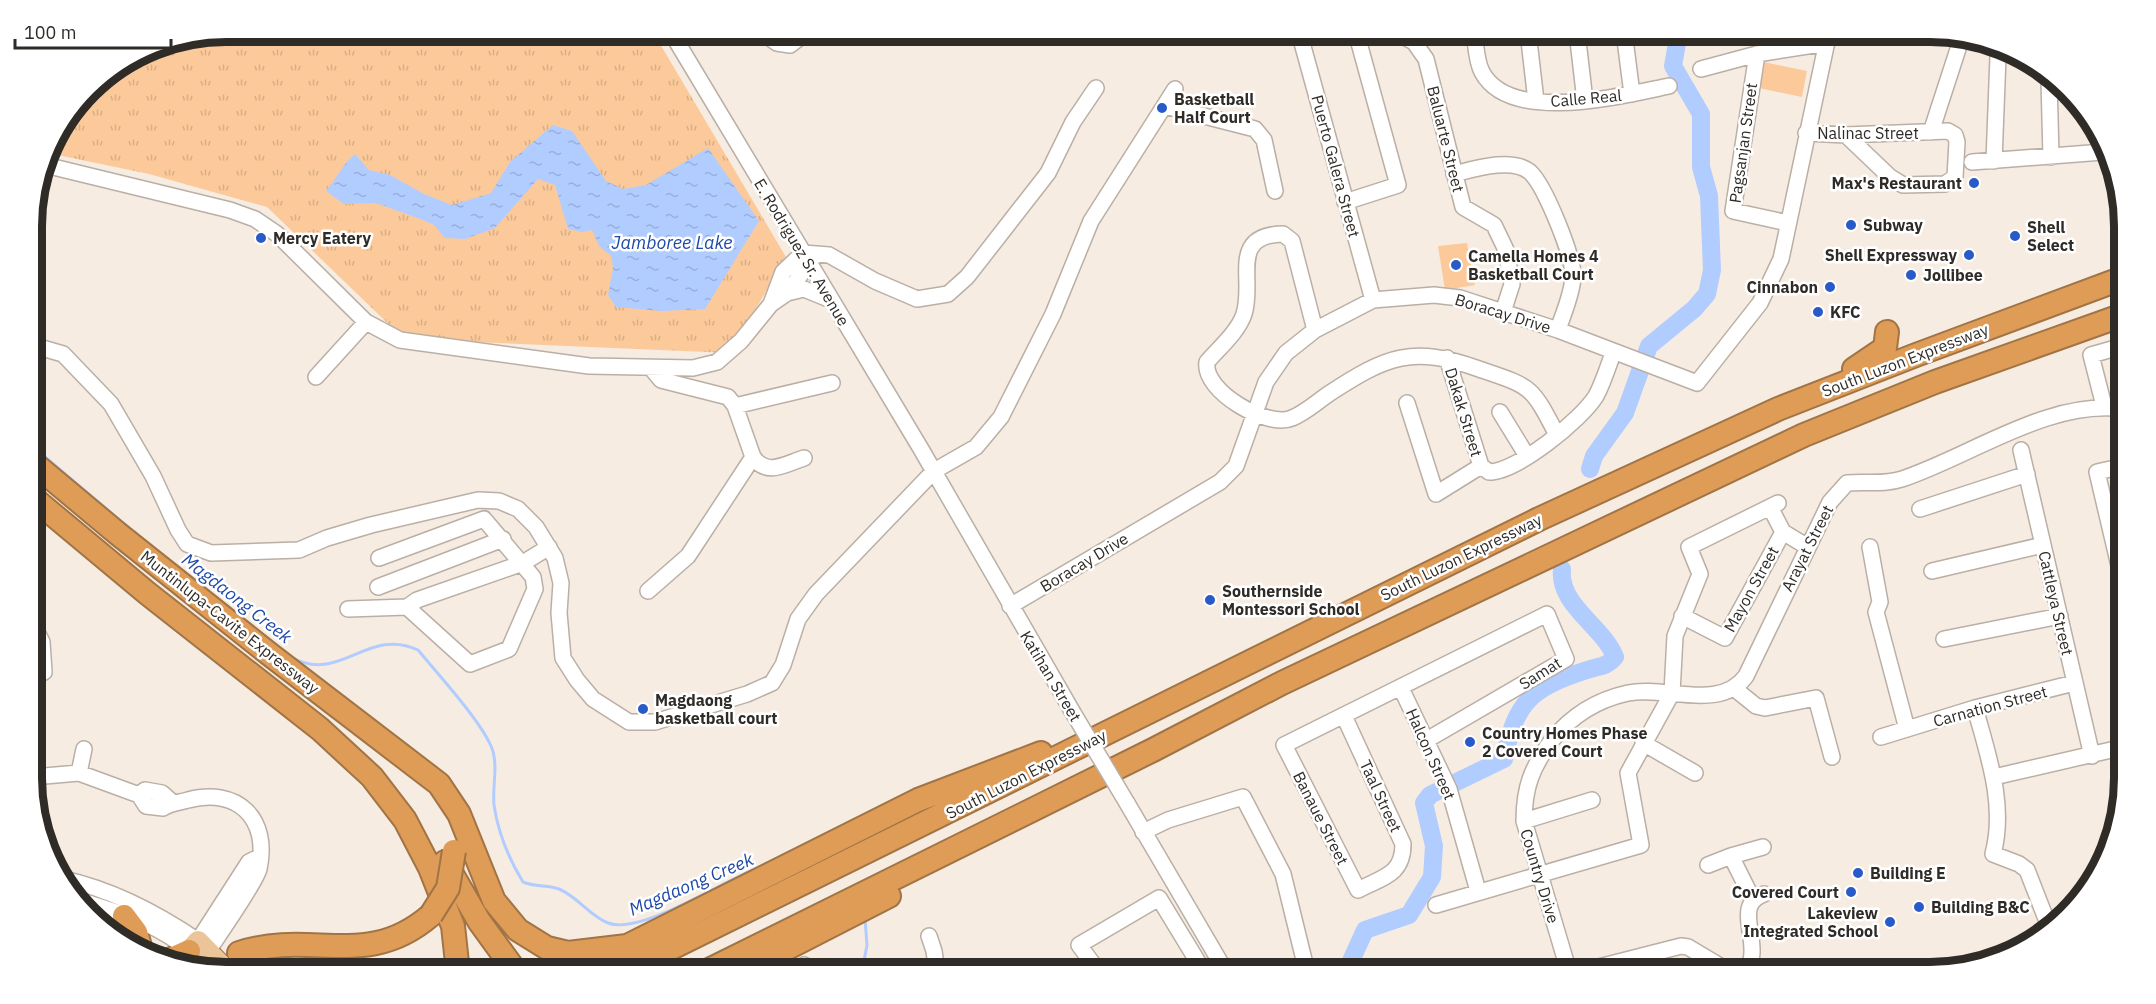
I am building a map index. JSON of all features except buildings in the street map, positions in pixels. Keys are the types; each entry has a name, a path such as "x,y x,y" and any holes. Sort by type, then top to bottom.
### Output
{"highway":[{"name":"South Luzon Expressway","path":"643,962 1539,519 1778,409 2114,281"},
{"name":"South Luzon Expressway","path":"725,962 1422,615 1803,435 1935,382 2114,318"},
{"path":"1778,409 1867,362 1885,348 1887,332"},
{"name":"Muntinlupa-Cavite Expressway","path":"42,470 117,533 268,653 432,778 455,806 494,901 518,930 547,948 568,953 627,946"},
{"name":"Muntinlupa-Cavite Expressway","path":"42,505 208,642"},
{"path":"208,642 336,743 384,790 413,833 438,886 453,926 457,962"},
{"path":"208,642 328,723 381,769 408,802 479,921 509,962"},
{"path":"589,962 627,946 918,800 1138,717"},
{"path":"239,953 286,943 378,945 408,933 431,915 448,888 454,851 448,815 432,778"},
{"path":"760,962 916,881 1004,822"},
{"path":"124,916 136,932 138,939"}],"street":[{"name":"E. Rodriguez Sr. Avenue","path":"677,42 809,257 831,300 934,471"},
{"path":"776,42 790,45 794,42"},
{"name":"Puerto Galera Street","path":"1302,42 1373,300"},
{"path":"1345,202 1398,185 1359,42"},
{"name":"Baluarte Street","path":"1414,42 1426,59 1463,207 1494,225 1506,250 1512,284 1503,312"},
{"name":"Calle Real","path":"1475,42 1479,66 1488,80 1506,93 1536,101 1585,101 1669,86"},
{"path":"1529,42 1536,101"},
{"path":"1578,42 1585,101"},
{"path":"1625,42 1632,94"},
{"path":"1701,69 1807,42"},
{"name":"Boracay Drive","path":"1010,606 1221,482 1236,466 1266,382 1287,353 1315,330 1373,300 1434,295 1460,298 1558,330 1613,353 1697,383 1760,303 1781,259 1827,42"},
{"name":"Nalinac Street","path":"1931,132 1958,49"},
{"name":"Pagsanjan Street","path":"1758,54 1733,211 1788,223"},
{"path":"1994,161 1998,56"},
{"path":"2049,86 2050,157"},
{"path":"771,304 783,272 809,257 829,255 875,281 917,300 948,294 967,277 1048,173 1073,122 1096,88"},
{"path":"42,348 63,354 111,404 153,476 187,544 211,553 241,554 299,550 327,538 371,525 478,500 499,501 518,509 536,527 555,558 561,583 559,613 563,658 593,699 610,712 629,722 655,722 747,694 772,683 783,665 798,619 816,594 934,471 976,447 1001,417 1053,314 1091,221 1175,89"},
{"path":"1165,106 1255,129 1264,140 1275,191"},
{"name":"Nalinac Street","path":"1806,133 1846,135 1948,131 1955,135 1957,142 1957,172 1953,180 1945,184 1912,186 1896,182 1846,135"},
{"path":"1972,162 2098,152"},
{"path":"1454,174 1489,165 1517,167 1529,171 1541,187 1573,268 1572,287 1558,330"},
{"path":"52,167 230,210 255,219 277,234 366,322 400,340 589,366 693,368 717,362 741,341 771,304 791,288 809,257"},
{"path":"1315,330 1292,241 1288,237 1276,234 1254,242 1248,254 1245,312 1237,326 1207,362 1208,378 1222,394 1255,413 1279,422 1292,418 1341,386 1382,364 1406,356 1447,358 1524,384 1539,401 1557,435"},
{"path":"783,272 791,288"},
{"path":"791,288 804,289 831,300"},
{"path":"316,377 366,322"},
{"path":"2104,406 2091,355 2114,349"},
{"name":"Dakak Street","path":"1447,358 1481,466 1493,472 1527,456 1578,417 1596,396 1613,353"},
{"path":"651,368 661,380 724,395 735,406 753,457 762,467 769,470 804,458"},
{"path":"735,406 832,382"},
{"name":"Dakak Street","path":"1407,403 1436,494 1481,466"},
{"name":"Arayat Street","path":"1735,688 1746,676 1806,546 1830,502 1847,483 1901,480 2051,417 2104,406 2114,408"},
{"path":"1500,412 1527,456"},
{"name":"Cattleya Street","path":"2021,450 2092,756"},
{"path":"648,591 688,556 753,457"},
{"path":"2114,468 2097,472 2114,544"},
{"name":"Katihan Street","path":"934,471 1010,606 1220,962"},
{"path":"1920,509 2027,474"},
{"path":"1436,904 1641,845 1628,773 1672,693 1673,649 1682,616 1700,573 1689,547 1774,505 1783,532 1806,546"},
{"path":"379,558 484,519 533,577 534,588 509,649 470,664 407,607"},
{"name":"Mayon Street","path":"1682,616 1725,638 1783,532"},
{"path":"378,587 503,539"},
{"path":"1932,571 2043,545"},
{"path":"1870,546 1880,602 1876,612 1907,729"},
{"path":"348,609 407,607 417,600 523,563 549,547"},
{"name":"Samat","path":"1401,688 1547,614 1566,659 1425,741"},
{"path":"1944,639 2060,616"},
{"path":"42,642 44,672 42,673"},
{"name":"Carnation Street","path":"1881,737 1975,708 2074,683"},
{"path":"1344,716 1401,688"},
{"name":"Halcon Street","path":"1401,688 1445,779 1478,891"},
{"path":"1672,693 1720,694 1735,688 1756,706 1765,708 1816,698 1832,757"},
{"name":"Country Drive","path":"1566,962 1524,821 1524,801 1534,764 1563,726 1585,708 1630,693 1672,693"},
{"path":"1975,708 1994,777 1999,826 1993,854 2019,864 2027,870 2046,920"},
{"name":"Banaue Street","path":"1344,716 1284,745 1358,890"},
{"name":"Taal Street","path":"1344,716 1403,844 1403,860 1397,870 1358,890"},
{"path":"1643,743 1695,773"},
{"path":"80,773 84,750"},
{"path":"1994,777 2114,750"},
{"path":"42,776 80,773 139,795 145,790 162,793 172,802 211,796 238,804 249,814 256,826 259,857 249,862 198,956"},
{"path":"1143,832 1168,820 1243,797 1283,874 1304,962"},
{"path":"1524,821 1592,800"},
{"path":"1708,865 1763,847"},
{"path":"1731,856 1758,897 1747,914 1754,955 1751,962"},
{"path":"75,882 102,890 148,909 198,956"},
{"path":"1092,962 1079,945 1159,898 1198,962"},
{"path":"93,905 140,920 165,933 198,956"},
{"path":"928,936 936,962"},
{"path":"1618,962 1681,946 1714,962"}],"green space":[{"path":"226,42 659,42 786,257 730,353 404,339 267,207 149,174 57,155 73,124 105,88 124,73 145,61 190,46"},
{"path":"1759,61 1807,71 1802,97 1754,87"},
{"name":"Camella Homes 4 Basketball Court","path":"1467,243 1475,285 1445,290 1438,246"}],"water":[{"name":"Jamboree Lake","path":"553,125 572,131 606,181 623,189 646,185 708,148 759,221 705,309 662,311 616,307 608,295 613,268 611,256 599,246 592,230 582,232 568,229 555,185 538,179 495,228 465,239 445,238 434,225 376,203 344,204 326,191 355,154 369,170 390,175 424,194 452,205 491,193 510,162"}],"waterway":[{"path":"1590,469 1594,456 1625,413 1649,346 1694,309 1707,294 1712,270 1709,196 1701,167 1701,114 1673,66 1677,42"},
{"name":"Magdaong Creek","path":"42,454 129,528"},
{"path":"1351,962 1365,930 1409,915 1432,877 1434,846 1424,803 1430,795 1504,759 1514,723 1521,710 1539,691 1552,683 1606,664 1615,657 1601,635 1567,594 1562,569"},
{"name":"Magdaong Creek","path":"291,657 308,664 324,664 384,645 400,645 418,650 468,710 491,746 495,760 494,805 498,826 523,882 566,892 595,916 608,923 623,925 661,914 761,867"},
{"name":"Magdaong Creek","path":"864,962 867,945 865,919"}],"place":[{"name":"Basketball Half Court","path":"1162,108"},
{"name":"Max's Restaurant","path":"1974,183"},
{"name":"Subway","path":"1851,225"},
{"name":"Shell Select","path":"2015,236"},
{"name":"Mercy Eatery","path":"261,238"},
{"name":"Shell Expressway","path":"1969,255"},
{"name":"Camella Homes 4 Basketball Court","path":"1456,265"},
{"name":"Jollibee","path":"1911,275"},
{"name":"Cinnabon","path":"1830,287"},
{"name":"KFC","path":"1818,312"},
{"name":"Southernside Montessori School","path":"1210,600"},
{"name":"Magdaong basketball court","path":"643,709"},
{"name":"Country Homes Phase 2 Covered Court","path":"1470,742"},
{"name":"Building E","path":"1858,873"},
{"name":"Covered Court","path":"1851,892"},
{"name":"Building B&C","path":"1919,907"},
{"name":"Lakeview Integrated School","path":"1890,922"}]}
